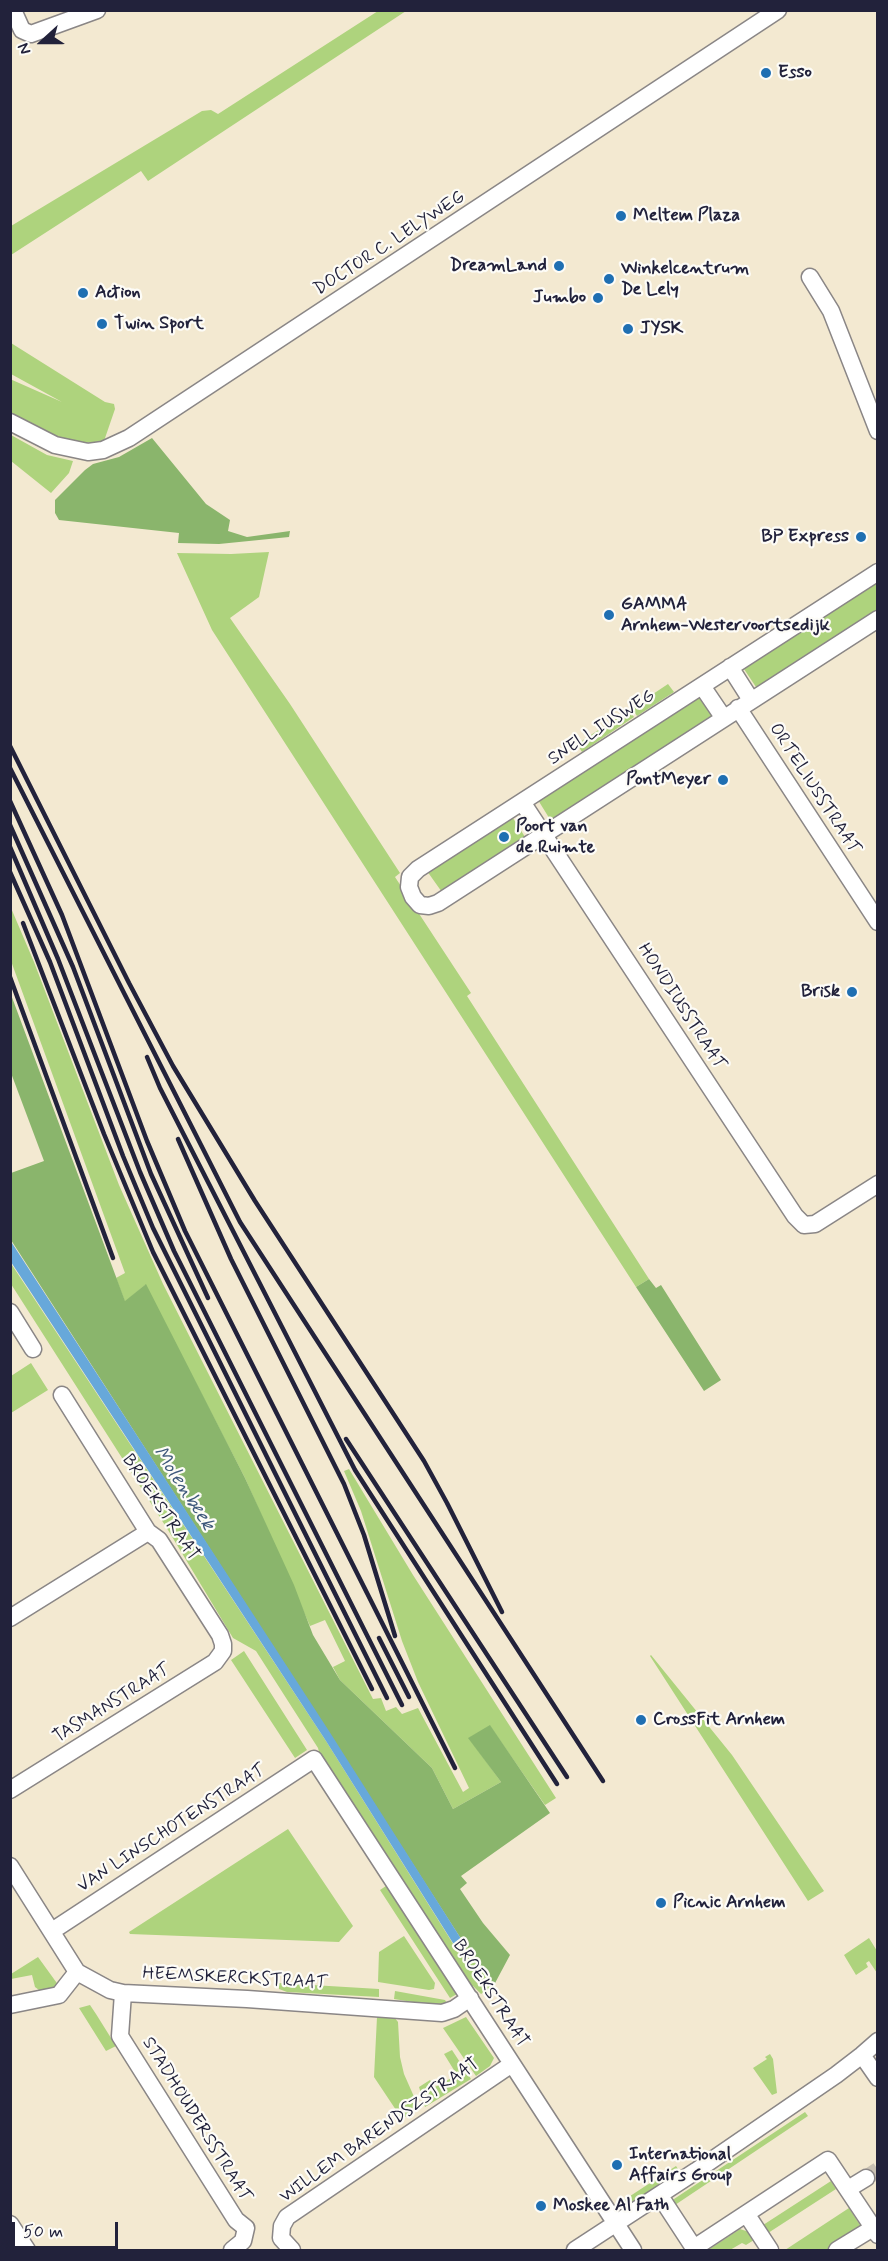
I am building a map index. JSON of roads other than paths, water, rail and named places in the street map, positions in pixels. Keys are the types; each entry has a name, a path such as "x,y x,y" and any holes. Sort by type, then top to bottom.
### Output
{"street":[{"path":"13,10 22,30 31,34 97,10"},
{"name":"DOCTOR C. LELYWEG","path":"10,422 55,445 88,452 103,450 129,438 778,10"},
{"path":"810,277 831,311 878,431"},
{"name":"SNELLIUSWEG","path":"878,572 418,868 410,877 409,887 414,897 420,905 429,906 438,903 878,619"},
{"path":"730,667 744,704"},
{"path":"702,686 723,717"},
{"name":"ORTELIUSSTRAAT","path":"744,704 878,922"},
{"path":"522,802 544,834"},
{"name":"HONDIUSSTRAAT","path":"544,834 795,1216 804,1225 815,1224 878,1184"},
{"path":"10,1312 33,1349"},
{"name":"BROEKSTRAAT","path":"62,1395 148,1532 159,1540 224,1644"},
{"path":"10,1618 148,1532"},
{"name":"TASMANSTRAAT","path":"10,1790 215,1662 220,1658 224,1644"},
{"name":"BROEKSTRAAT","path":"314,1759 633,2250"},
{"name":"VAN LINSCHOTENSTRAAT","path":"52,1931 314,1759"},
{"path":"10,1866 77,1972 59,1995 10,2005"},
{"name":"HEEMSKERCKSTRAAT","path":"77,1972 110,1990 123,1993 442,2013 454,2009 470,1998"},
{"name":"STADHOUDERSSTRAAT","path":"123,1993 120,2036 236,2220 246,2228 243,2241 232,2250"},
{"path":"575,2250 660,2196 862,2055 878,2041"},
{"path":"862,2055 878,2078"},
{"name":"WILLEM BARENDSZSTRAAT","path":"287,2244 282,2226 287,2217 512,2064"},
{"path":"660,2196 695,2249 828,2160 875,2232 837,2250"},
{"path":"848,2189 866,2178"},
{"path":"747,2215 770,2250"},
{"path":"10,2224 27,2250"}],"water":[{"path":"10,1240 465,1945 458,1951 326,1741 11,1262"}],"tunnel":[{"path":"866,2178 878,2170"}],"railway":[{"path":"10,746 173,1066 255,1201 424,1461 502,1612"},
{"path":"10,768 240,1222 603,1781"},
{"path":"10,801 62,915 147,1141 185,1231 455,1768"},
{"path":"10,825 73,967 151,1174 208,1298"},
{"path":"10,847 58,959 140,1172 174,1251 402,1705"},
{"path":"10,872 50,962 123,1156 153,1228 387,1698"},
{"path":"23,923 104,1134 153,1252 372,1689"},
{"path":"10,977 113,1258"},
{"path":"147,1057 160,1088 355,1470 557,1784"},
{"path":"178,1139 231,1259 344,1484 364,1535 395,1636"},
{"path":"346,1439 567,1777"},
{"path":"379,1638 409,1697"}],"place":[{"name":"Esso","path":"766,73"},
{"name":"Meltem Plaza","path":"621,216"},
{"name":"DreamLand","path":"559,266"},
{"name":"Winkelcentrum De Lely","path":"609,279"},
{"name":"Action","path":"83,293"},
{"name":"Jumbo","path":"598,298"},
{"name":"Twin Sport","path":"102,324"},
{"name":"JYSK","path":"628,329"},
{"name":"BP Express","path":"861,537"},
{"name":"GAMMA Arnhem-Westervoortsedijk","path":"609,615"},
{"name":"PontMeyer","path":"723,780"},
{"name":"Poort van de Ruimte","path":"504,837"},
{"name":"Brisk","path":"852,992"},
{"name":"CrossFit Arnhem","path":"641,1720"},
{"name":"Picnic Arnhem","path":"661,1903"},
{"name":"International Affairs Group","path":"617,2165"},
{"name":"Moskee Al Fath","path":"541,2206"}],"water label":[{"name":"Molenbeek","path":"183,1489"}]}
